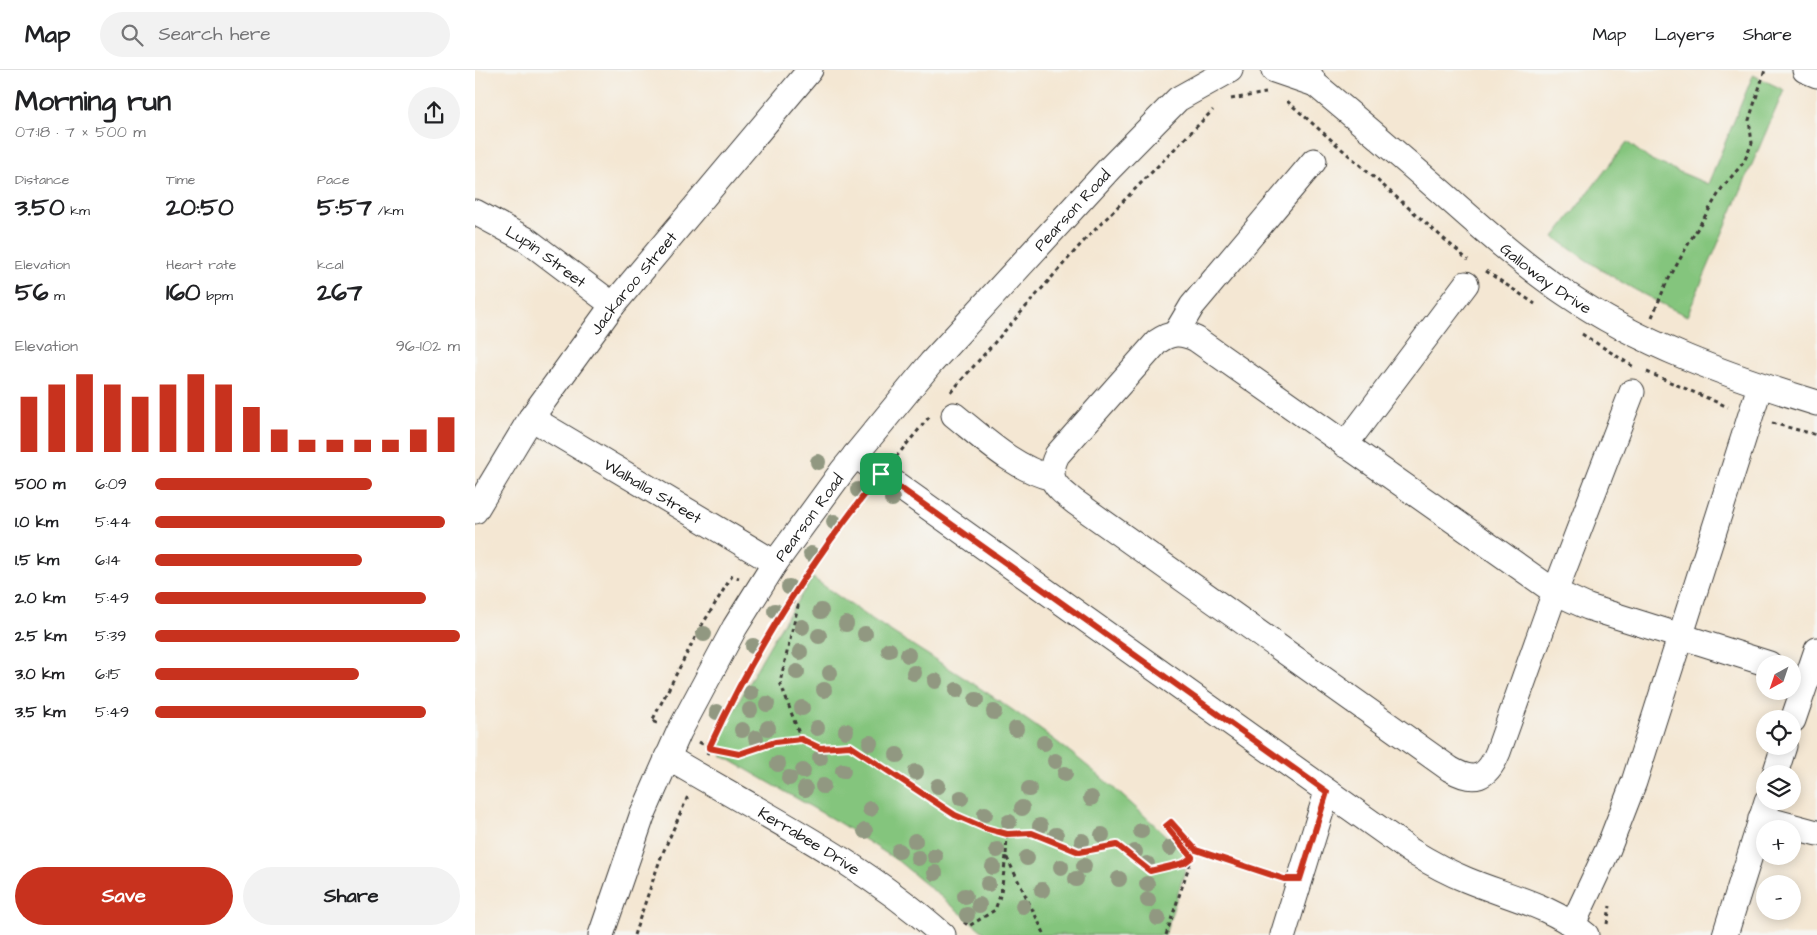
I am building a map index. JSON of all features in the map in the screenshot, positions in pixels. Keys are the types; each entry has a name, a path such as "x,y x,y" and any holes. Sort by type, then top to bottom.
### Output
{"street":[{"name":"Pearson Road","path":"601,935 642,816 667,757 735,627 775,563 855,455 931,363 1019,264 1178,99 1195,70"},
{"name":"Pearson Road","path":"1178,99 1230,70"},
{"name":"Galloway Drive","path":"1275,70 1311,77 1527,266 1566,294 1643,338 1760,386 1817,403"},
{"path":"1805,70 1817,75"},
{"name":"Jackaroo Street","path":"475,511 531,418 613,305 802,73"},
{"path":"1314,161 1192,306 1176,333 1157,342 1057,454 1051,469 1052,478 1056,486 1083,507 1450,768 1469,777 1485,774 1493,764 1555,592 1632,392"},
{"name":"Lupin Street","path":"475,212 527,240 613,305"},
{"path":"1345,445 1466,284"},
{"path":"1176,333 1197,339 1555,592 1588,607 1756,660"},
{"path":"855,455 1411,851 1440,868 1468,880 1552,911 1580,930 1621,816 1760,386"},
{"path":"944,409 1018,466 1034,474 1052,478"},
{"name":"Walhalla Street","path":"531,418 775,563"},
{"path":"1801,672 1817,650"},
{"name":"Kerrabee Drive","path":"667,757 837,855 895,894 943,935"},
{"path":"1283,935 1327,792"},
{"path":"1725,935 1764,810 1817,833"}],"path":[{"path":"1629,365 1690,240 1722,188 1744,162 1752,143 1749,120 1765,70"},
{"path":"1192,857 1184,863 1150,871 1117,845 1079,852 1032,833 1007,834 955,815 850,746 820,748 801,739 775,742 739,754 709,748 757,656 791,600 851,513 881,474 944,409 1082,243 1213,110"},
{"path":"791,600 798,606 780,682 801,739"},
{"path":"634,935 661,857 687,797"},
{"path":"1192,857 1166,826 1171,822 1196,850 1284,879 1300,879"},
{"path":"969,926 995,910 1001,894 1007,834"},
{"path":"1006,856 1045,935"},
{"path":"1167,935 1192,857"}],"green space":[{"path":"1753,75 1784,90 1687,316 1618,280 1554,237 1627,142 1649,159 1708,184"},
{"path":"813,578 867,616 1007,706 1075,755 1152,822 1189,858 1165,935 987,935 898,861 841,824 723,756 718,742 763,658"}],"route":[{"path":"881,474 1327,792 1300,879 1284,879 1191,848 1171,822 1166,826 1192,857 1184,863 1150,871 1117,845 1079,852 1032,833 1007,834 985,828 955,815 850,746 820,748 801,739 775,742 739,754 709,748 757,656 791,600 856,505 881,474"}]}
